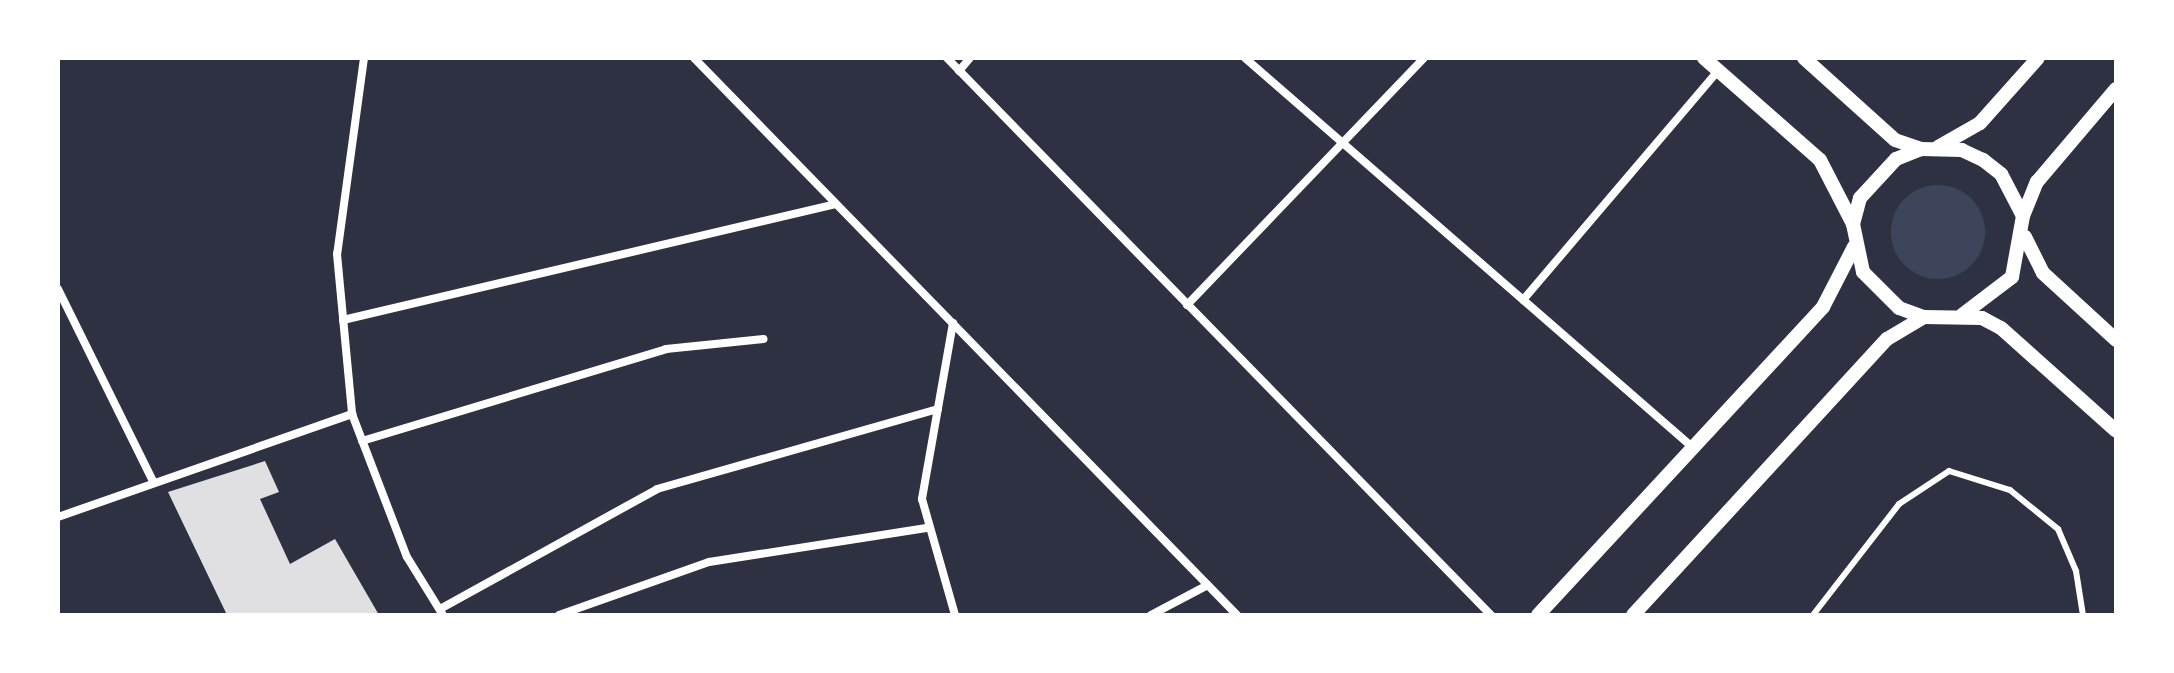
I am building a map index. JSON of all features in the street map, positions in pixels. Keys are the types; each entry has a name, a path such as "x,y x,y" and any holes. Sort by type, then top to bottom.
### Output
{"street":[{"path":"364,58 337,254 352,414 407,557 441,612 657,489 938,409"},
{"path":"694,58 1237,615"},
{"path":"947,58 1491,615"},
{"path":"959,71 970,58"},
{"path":"1245,58 1690,445"},
{"path":"1187,305 1424,58"},
{"path":"1704,58 1820,160 1853,224 1854,247 1878,293 1924,317"},
{"path":"1804,58 1888,135 1921,149"},
{"path":"1853,224 1875,176 1921,149 1938,147 1980,123 2038,58"},
{"path":"1523,300 1718,71"},
{"path":"2023,216 2037,182 2116,89"},
{"path":"1938,147 1992,167 2023,216 2025,237 2043,273 2116,340"},
{"path":"343,320 836,204"},
{"path":"1962,315 2012,277 2025,237"},
{"path":"1538,615 1690,445 1823,307 1854,247"},
{"path":"58,289 154,483"},
{"path":"1633,615 1887,339 1924,317 1962,315 2001,328 2116,431"},
{"path":"953,323 922,499 926,528 955,615"},
{"path":"362,441 666,349 763,339"},
{"path":"58,517 352,414"},
{"path":"559,615 709,562 926,528"},
{"path":"1151,615 1208,585"}],"lane":[{"path":"1813,615 1899,504 1949,471 2010,490 2058,529 2076,571 2083,615"}],"shaded area":[{"path":"1938,185 1956,189 1971,199 1981,214 1985,232 1981,250 1971,265 1956,275 1938,279 1920,275 1905,265 1895,250 1891,232 1895,214 1905,199 1920,189"}],"building":[{"path":"265,461 279,492 260,499 290,564 335,539 379,615 227,615 168,492"}]}
